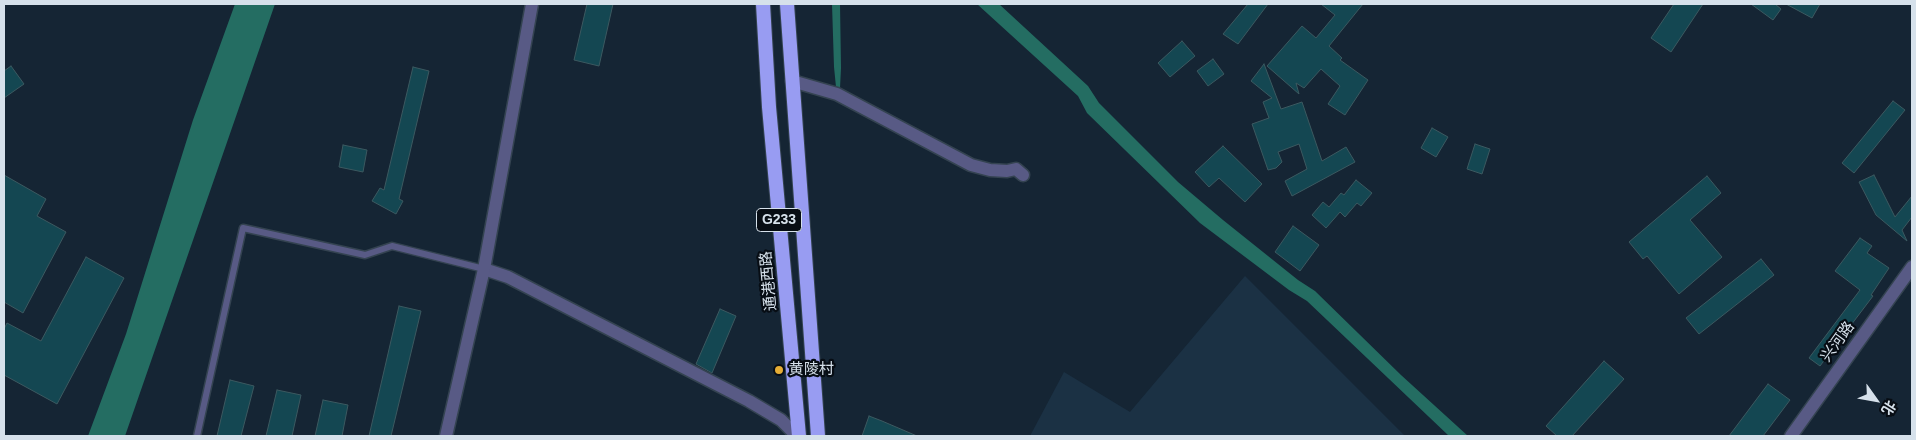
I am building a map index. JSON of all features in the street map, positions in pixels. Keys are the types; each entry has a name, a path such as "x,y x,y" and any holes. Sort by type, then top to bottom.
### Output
{"highway":[{"name":"通港西路","path":"763,4 769,107 798,436"},
{"name":"G233","path":"787,4 818,436"}],"street":[{"path":"446,436 484,269 532,4"},
{"path":"792,81 837,94 971,165 990,170 1007,171 1016,169 1023,174"},
{"name":"兴河路","path":"1790,436 1912,267"},
{"path":"484,269 508,277 749,401 781,420 798,436"}],"lane":[{"path":"197,436 243,228 365,255 392,246 484,269"}],"shaded area":[{"path":"235,4 275,4 125,436 88,436 126,334 193,120"},
{"path":"832,4 840,4 840,88 836,87 834,67"},
{"path":"977,4 999,4 1088,86 1099,103 1178,182 1298,280 1315,291 1401,375 1468,436 1449,436 1307,301 1289,290 1200,223 1087,113 1078,96"},
{"path":"1245,276 1405,436 1030,436 1064,372 1130,412"}],"building":[{"path":"587,4 613,4 599,66 574,60"},
{"path":"1248,4 1268,4 1238,44 1223,34"},
{"path":"1321,4 1363,4 1329,46 1342,58 1340,60 1368,80 1345,115 1328,104 1340,86 1321,69 1304,88 1296,83 1299,94 1267,66 1302,26 1316,38 1335,15"},
{"path":"1674,4 1703,4 1671,52 1651,38"},
{"path":"1751,4 1775,4 1781,9 1773,20"},
{"path":"1786,4 1820,4 1812,18"},
{"path":"1182,41 1195,56 1170,77 1158,63"},
{"path":"1213,59 1224,74 1208,86 1197,71"},
{"path":"1264,64 1281,109 1302,102 1322,161 1346,147 1355,162 1292,196 1285,181 1307,169 1299,144 1278,152 1282,162 1276,168 1268,170 1252,124 1269,118 1263,102 1272,98 1251,81"},
{"path":"11,66 24,84 4,98 4,71"},
{"path":"413,67 429,71 399,199 403,201 396,214 372,201 380,188 384,190"},
{"path":"1893,101 1905,110 1854,173 1842,163"},
{"path":"1432,128 1448,137 1436,157 1421,148"},
{"path":"1475,144 1490,149 1482,174 1467,169"},
{"path":"343,145 367,150 363,172 339,167"},
{"path":"1223,146 1262,184 1245,202 1219,178 1209,187 1195,172"},
{"path":"4,175 46,199 37,216 66,232 23,313 4,302"},
{"path":"1874,175 1895,217 1912,196 1912,217 1902,230 1907,241 1876,215 1859,182"},
{"path":"1707,176 1721,193 1690,220 1722,257 1679,294 1647,256 1643,259 1629,242"},
{"path":"1356,180 1372,193 1361,206 1357,203 1345,217 1340,212 1326,228 1312,215 1323,202 1329,207 1341,193 1344,195"},
{"path":"1293,226 1319,245 1300,271 1275,252"},
{"path":"1860,238 1872,246 1867,253 1889,268 1871,295 1873,296 1820,366 1809,358 1860,290 1835,271"},
{"path":"86,257 124,278 57,404 4,375 4,329 7,323 41,341"},
{"path":"1761,259 1774,275 1699,334 1686,318"},
{"path":"399,306 421,311 391,436 369,436"},
{"path":"720,309 736,316 712,373 696,364"},
{"path":"1604,361 1624,379 1572,436 1557,436 1546,426"},
{"path":"230,380 254,386 241,436 217,436"},
{"path":"1768,384 1790,400 1763,436 1729,436"},
{"path":"277,390 301,395 292,436 266,436"},
{"path":"323,400 348,405 342,436 315,436"},
{"path":"869,416 882,421 917,436 862,436"}],"place":[{"name":"黄陵村","path":"779,370"}]}
